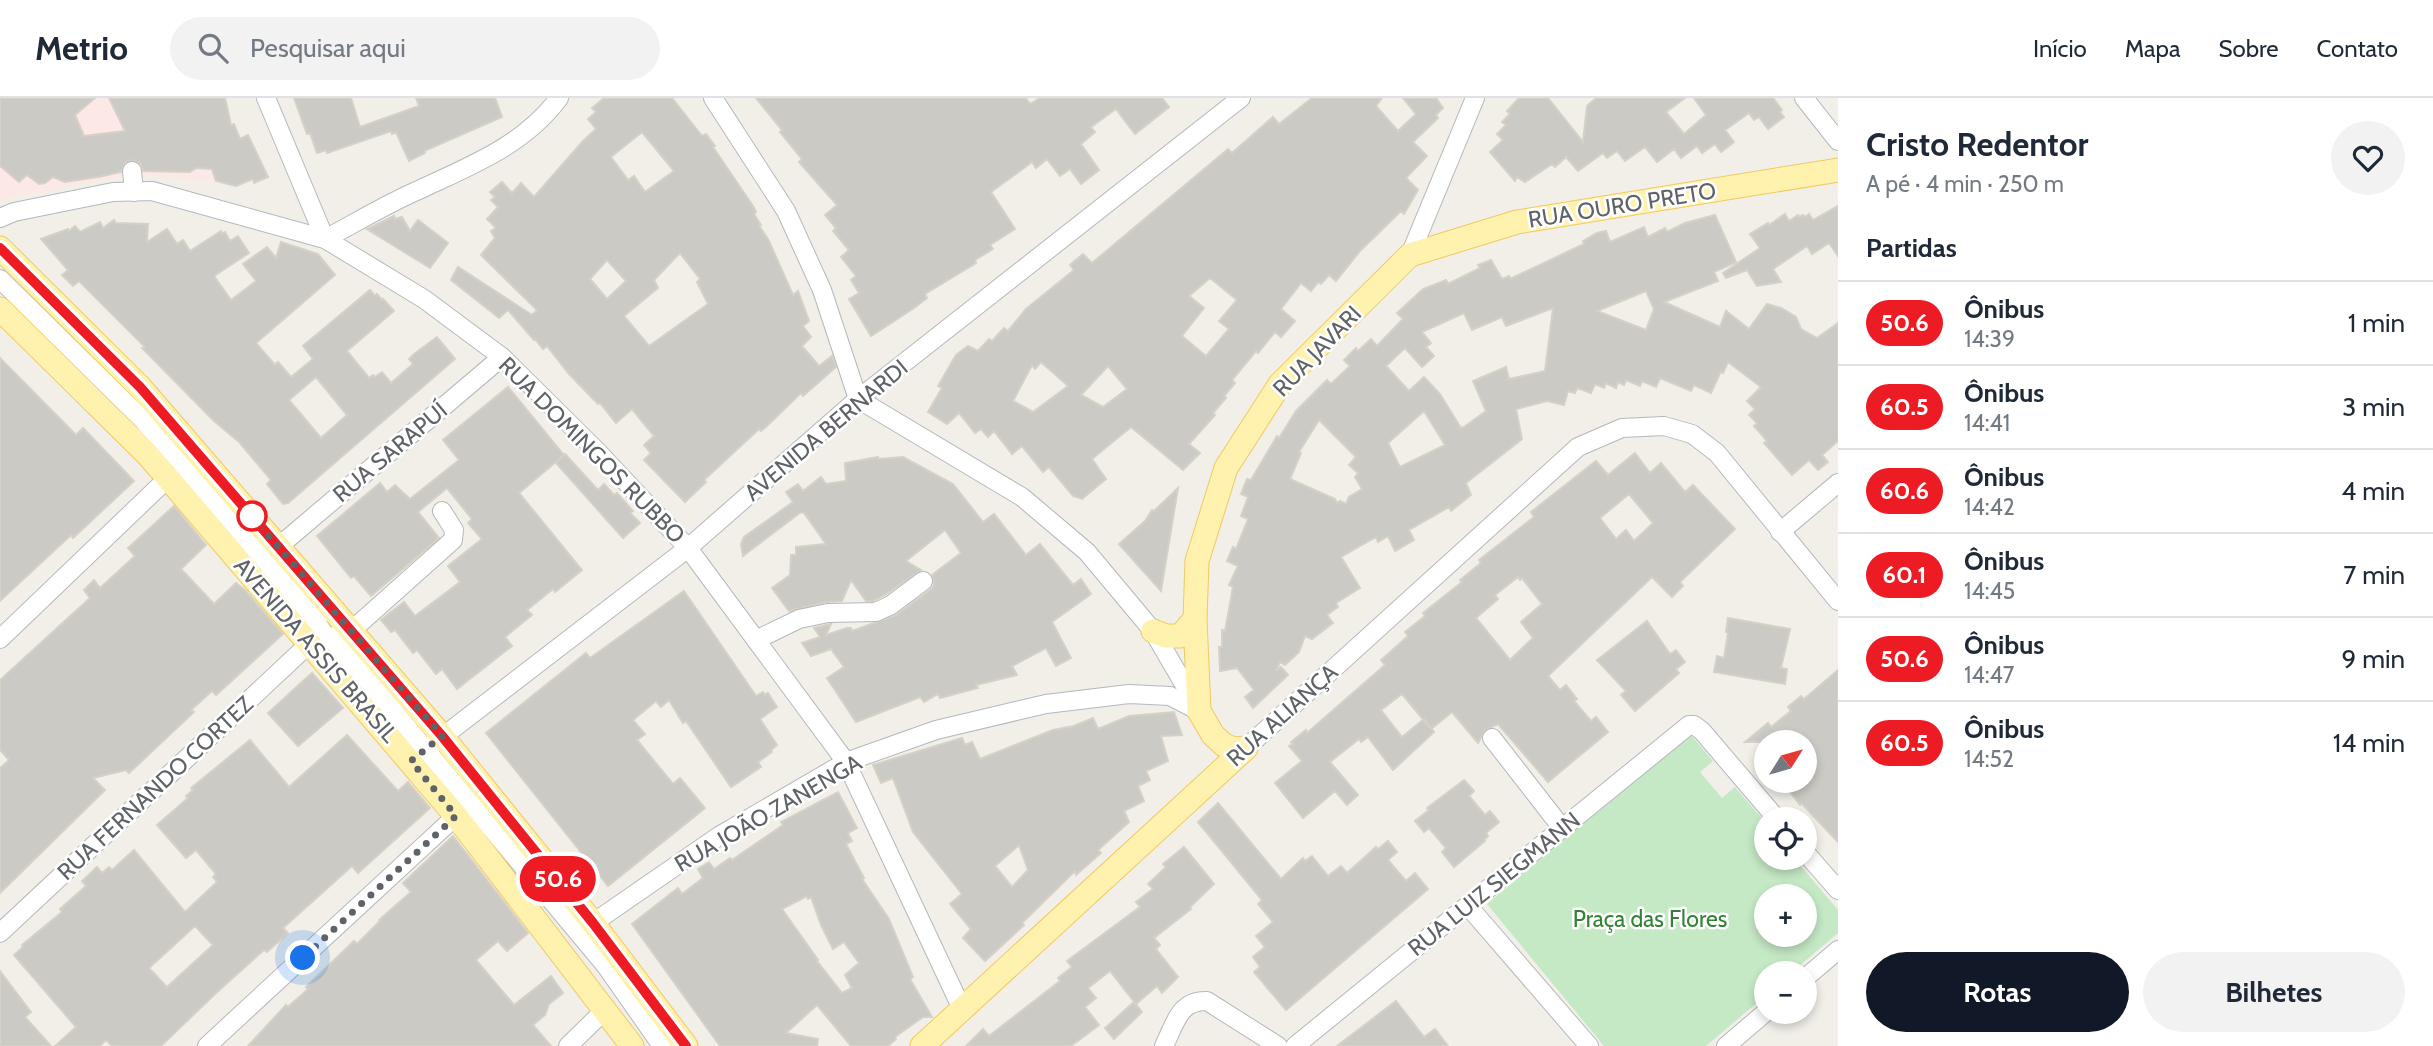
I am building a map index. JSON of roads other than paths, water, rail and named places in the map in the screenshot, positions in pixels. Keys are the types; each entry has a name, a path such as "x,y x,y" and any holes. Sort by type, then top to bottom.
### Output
{"main road":[{"name":"RUA OURO PRETO","path":"1410,256 1517,222 1838,170"},
{"name":"AVENIDA ASSIS BRASIL","path":"0,248 140,387 351,631 427,748 456,816 632,1046"},
{"name":"RUA JAVARI","path":"1199,711 1195,619 1197,561 1226,468 1280,384 1410,256"},
{"name":"AVENIDA ASSIS BRASIL","path":"0,309 146,453 310,643 427,748 593,923 686,1046"},
{"path":"1153,631 1166,636 1180,636 1195,619"},
{"path":"1199,711 1213,735 1224,745 1234,749 1246,748"},
{"path":"1211,781 1216,758 1213,735"},
{"name":"RUA ALIANÇA","path":"922,1046 1246,748"}],"street":[{"path":"266,98 325,239 419,189 461,172 509,145 534,125 559,98"},
{"path":"713,98 786,211 822,290 858,399 1022,497 1087,552 1153,631 1199,711"},
{"name":"AVENIDA BERNARDI","path":"427,748 688,548 858,399 1241,98"},
{"name":"RUA JAVARI","path":"1410,256 1475,98"},
{"path":"1804,98 1838,141"},
{"path":"130,162 134,192"},
{"name":"RUA DOMINGOS RUBBO","path":"0,218 14,212 113,192 152,191 325,239 424,299 502,357 597,451 688,548 846,762 962,1009"},
{"path":"0,279 143,420 427,748 606,966 663,1046"},
{"name":"RUA SARAPUÍ","path":"278,547 502,357"},
{"name":"RUA ALIANÇA","path":"1246,748 1578,447 1622,428 1664,426 1692,434 1717,453 1780,532"},
{"path":"0,639 168,478"},
{"path":"1838,482 1780,532 1838,601"},
{"path":"351,631 453,540 454,530 442,511"},
{"path":"756,640 799,619 828,613 876,612 891,605 923,581"},
{"path":"312,616 427,748"},
{"name":"RUA FERNANDO CORTEZ","path":"0,933 310,643"},
{"name":"RUA JOÃO ZANENGA","path":"593,923 719,836 846,762 936,730 1046,704 1129,694 1170,696 1199,711"},
{"name":"RUA LUIZ SIEGMANN","path":"1295,1046 1685,727 1694,725 1702,731 1767,807"},
{"path":"1492,738 1562,828"},
{"path":"207,1046 456,816"},
{"path":"1817,866 1838,890"},
{"path":"1468,906 1589,1046"},
{"path":"1817,968 1838,950"},
{"path":"1164,1046 1183,1009 1194,1000 1207,1001 1278,1046"},
{"path":"568,1046 606,1009"},
{"path":"1726,1046 1754,1022"}],"park label":[{"name":"Praça das Flores","path":"1650,919"}]}
